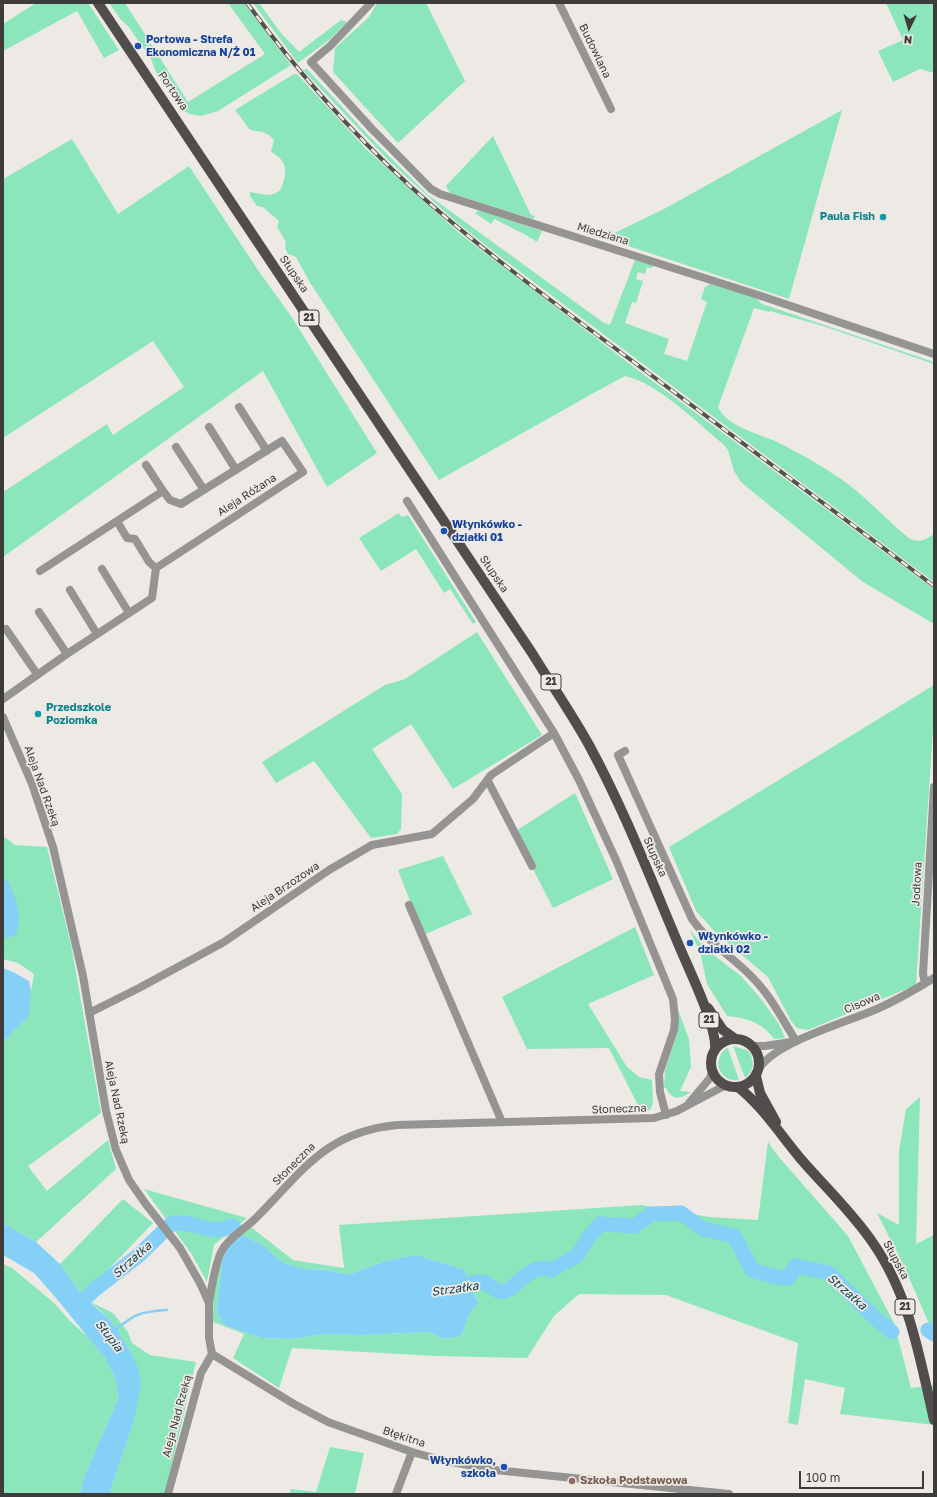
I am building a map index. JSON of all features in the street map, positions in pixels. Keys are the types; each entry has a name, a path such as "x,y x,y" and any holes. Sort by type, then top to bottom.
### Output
{"main road":[{"name":"Portowa","path":"98,3 200,154"},
{"name":"Słupska","path":"200,154 574,719 614,794 659,896 698,992 714,1036 715,1049"},
{"name":"Słupska","path":"698,992 720,1026 734,1038"},
{"name":"21","path":"734,1038 745,1040 754,1046 759,1055 758,1071"},
{"path":"715,1049 725,1040 734,1038"},
{"name":"21","path":"712,1072 712,1059 715,1049"},
{"name":"Słupska","path":"758,1071 760,1093 785,1139"},
{"path":"712,1072 718,1080 726,1085 738,1087 748,1084 758,1071"},
{"name":"Słupska","path":"738,1087 752,1098 785,1139 845,1207 873,1243 887,1266 904,1303 913,1328 934,1420"}],"street":[{"name":"Miedziana","path":"371,3 330,46 311,62 372,129 435,192 758,294 934,354"},
{"name":"Budowlana","path":"559,3 611,110"},
{"path":"238,407 267,451"},
{"path":"209,428 236,470"},
{"name":"Aleja Różana","path":"146,465 162,491 170,500 181,504 282,441 303,472 156,568"},
{"path":"176,447 204,490"},
{"path":"40,571 162,491"},
{"path":"407,501 554,733 588,796 670,990 674,1010 674,1030 662,1064 659,1082 666,1115"},
{"path":"3,699 37,674 152,598 156,568 149,562 135,539 127,538 117,521"},
{"path":"102,569 129,613"},
{"path":"70,590 97,634"},
{"path":"39,612 67,654"},
{"path":"6,629 37,674"},
{"name":"Aleja Nad Rzeką","path":"3,717 32,784 52,847 83,976 106,1111 116,1150 129,1180 191,1265 209,1303 209,1338 212,1354 200,1373 168,1494"},
{"name":"Aleja Brzozowa","path":"89,1013 224,942 329,870 372,845 432,834 473,799 491,775 554,733"},
{"path":"625,751 618,754 692,919 709,941 758,984 775,1006 796,1041"},
{"path":"488,781 532,866"},
{"name":"Jodłowa","path":"925,983 923,974 934,787"},
{"path":"409,906 502,1122"},
{"name":"Cisowa","path":"758,1071 769,1058 796,1041 877,1009 934,978"},
{"name":"Cisowa","path":"754,1046 765,1046 796,1041"},
{"name":"Słoneczna","path":"686,1107 710,1078 712,1072"},
{"name":"Słoneczna","path":"209,1303 221,1252 228,1242 252,1221 325,1149 353,1134 374,1127 397,1125 639,1120 666,1115 686,1107 726,1085"},
{"name":"Błękitna","path":"212,1354 294,1404 328,1422 412,1452 441,1460 494,1470 729,1494"},
{"path":"396,1494 412,1452"}],"green space":[{"path":"36,3 88,3 119,50 104,58 77,11 3,51 3,24"},
{"path":"109,3 125,3 188,102 265,54 228,3 244,3 291,65 218,111 201,116 190,114 185,112 178,104 156,72 151,59 128,26 121,20"},
{"path":"253,3 259,3 280,32 299,52 341,20 347,22 329,40 298,63"},
{"path":"377,3 426,3 465,81 398,143 333,72 335,48 369,17"},
{"path":"886,3 934,3 934,73 920,69 893,82 878,51 903,40"},
{"path":"307,69 368,135 428,195 604,323 610,325 635,260 654,266 651,268 647,267 645,274 638,272 636,279 643,281 636,303 632,302 625,323 669,339 664,354 687,361 707,302 701,299 705,287 710,284 756,298 762,304 934,362 934,364 823,326 754,308 718,407 728,420 744,429 777,442 840,478 864,497 910,539 917,541 922,540 934,534 934,582 503,259 454,220 388,160 303,70"},
{"path":"294,74 297,74 366,149 459,233 635,368 934,589 934,624 863,582 741,482 734,471 728,450 723,444 664,395 638,380 625,376 439,480 309,281 296,257 288,254 285,248 286,242 277,227 279,221 263,207 257,206 250,196 250,192 267,195 273,194 281,189 285,169 282,161 271,152 274,140 263,132 250,130 235,110"},
{"path":"842,110 789,299 604,238 664,209"},
{"path":"493,136 531,215 535,216 533,219 450,193 446,186"},
{"path":"72,139 118,214 189,166 260,273 291,316 377,453 327,487 263,371 3,557 3,492 107,424 113,435 184,387 153,341 3,438 3,179"},
{"path":"479,210 542,231 537,242 527,235 495,219 491,224 475,213"},
{"path":"399,513 402,517 408,515 476,622 473,624 450,589 444,593 416,549 381,571 359,538"},
{"path":"477,632 542,735 453,789 411,724 372,749 402,794 401,829 397,834 371,838 314,761 276,783 262,762 385,685 405,679"},
{"path":"934,685 934,714 916,985 808,1030 797,1028 791,1021 768,977 716,933 696,911 669,847"},
{"path":"575,793 613,879 553,908 514,832"},
{"path":"3,836 15,845 47,847 71,945 101,1113 28,1166 47,1191 108,1140 116,1169 36,1242 3,1223 3,1042 29,1016 29,1003 34,974 18,963 3,959"},
{"path":"443,856 472,914 423,935 398,870"},
{"path":"635,927 654,975 588,1004 627,1067 639,1077 652,1080 653,1103 650,1110 642,1113 609,1048 527,1049 502,997"},
{"path":"689,929 707,950 741,976 761,999 779,1024 785,1038 774,1039 769,1033 753,1022 727,1016 707,984 700,952"},
{"path":"678,1010 689,1039 691,1067 680,1091 691,1092 677,1098 671,1095 666,1088 664,1088 665,1070 678,1031"},
{"path":"733,1046 747,1050 753,1061 751,1072 745,1078"},
{"path":"727,1048 739,1080 726,1078 722,1074 718,1064 719,1058"},
{"path":"920,1097 916,1244 934,1235 934,1335 903,1264 877,1213 899,1225 899,1151 906,1109"},
{"path":"768,1142 778,1156 848,1236 894,1323 911,1388 934,1385 934,1425 840,1414 845,1388 805,1379 798,1425 788,1423 798,1343 666,1295 579,1294 554,1316 527,1358 436,1356 292,1348 279,1388 233,1358 244,1334 213,1322 215,1284 222,1256 226,1249 231,1243 251,1227 293,1260 344,1268 339,1225 641,1205 709,1217 758,1220","holes":["243,1235 262,1245 282,1262 303,1269 327,1270 348,1275 388,1260 417,1255 465,1270 469,1284 479,1302 472,1309 461,1336 445,1339 427,1332 364,1335 325,1334 290,1339 262,1338 229,1327 222,1323 217,1310 222,1262 228,1247"]},
{"path":"144,1189 247,1218 214,1245 207,1282 191,1253"},
{"path":"123,1199 153,1223 83,1296 60,1264"},
{"path":"3,1264 12,1268 53,1302 70,1321 88,1337 105,1358 116,1380 118,1399 84,1477 80,1494 3,1494"},
{"path":"91,1302 113,1313 128,1332 132,1343 150,1355 196,1362 165,1494 109,1494 133,1424 131,1352 111,1321"},
{"path":"330,1447 364,1453 355,1494 289,1494 291,1489 316,1492"}],"water":[{"path":"3,879 8,880 14,894 18,907 19,920 16,935 3,939"},
{"path":"3,968 29,981 31,990 29,1016 3,1042"},
{"name":"Słupia","path":"3,1223 36,1242 60,1264 83,1296 111,1321 131,1352 138,1368 141,1385 133,1424 109,1494 80,1494 84,1477 118,1399 116,1380 105,1358 34,1273 3,1255"},
{"path":"243,1235 262,1245 282,1262 303,1269 327,1270 348,1275 388,1260 417,1255 465,1270 469,1284 479,1303 472,1309 461,1336 445,1339 427,1332 364,1335 325,1334 290,1339 262,1338 229,1327 222,1323 217,1310 222,1262 228,1247"}],"waterway":[{"name":"Strzałka","path":"449,1289 482,1282 488,1284 497,1291 502,1292 511,1288 532,1271 544,1268 551,1270 577,1256 600,1224 635,1226 651,1214 681,1213 703,1229 734,1236 752,1270 776,1277 789,1278 796,1266 829,1273 874,1317 892,1332"},
{"name":"Strzałka","path":"80,1304 94,1290 138,1256 171,1224 186,1223 209,1229 224,1229 231,1226 234,1227"},
{"name":"Słupia","path":"114,1331 138,1314 167,1310"},
{"name":"Strzałka","path":"928,1330 934,1334"}],"railway":[{"path":"247,3 284,52 324,99 388,165 437,210 551,301 934,586"}],"place":[{"name":"Portowa - Strefa Ekonomiczna N/Ż 01","path":"138,46"},
{"name":"Paula Fish","path":"883,217"},
{"name":"Włynkówko - działki 01","path":"444,531"},
{"name":"Przedszkole Poziomka","path":"38,714"},
{"name":"Włynkówko - działki 02","path":"690,943"},
{"name":"Włynkówko, szkoła","path":"504,1467"},
{"name":"Szkoła Podstawowa","path":"572,1481"}]}
